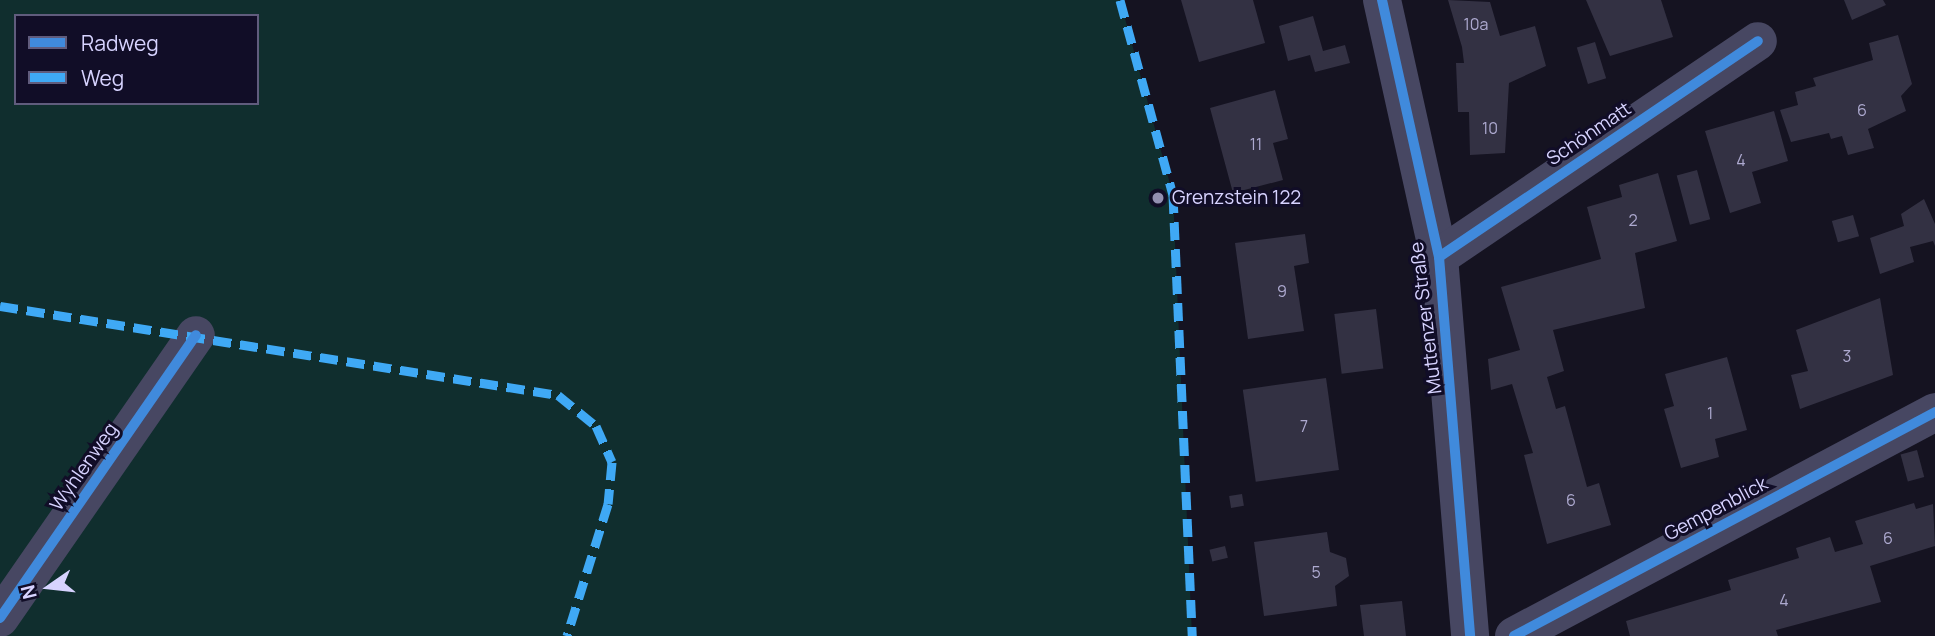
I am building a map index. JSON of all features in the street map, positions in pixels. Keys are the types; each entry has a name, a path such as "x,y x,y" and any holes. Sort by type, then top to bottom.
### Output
{"street":[{"name":"Muttenzer Straße","path":"1382,0 1438,257 1470,636"},
{"name":"Schönmatt","path":"1438,257 1758,41"},
{"name":"Wyhlenweg","path":"0,618 196,335"},
{"name":"Gempenblick","path":"1514,636 1935,412"}],"green space":[{"path":"0,0 1120,0 1173,195 1192,636 0,636"}],"building":[{"path":"1181,0 1253,0 1265,43 1199,62"},
{"path":"1448,0 1490,2 1500,36 1535,26 1546,66 1509,83 1505,153 1470,155 1469,112 1458,112 1456,63 1464,63 1462,47"},
{"path":"1586,0 1661,0 1673,37 1610,56"},
{"path":"1844,0 1883,0 1886,5 1852,20"},
{"path":"1313,16 1323,51 1345,45 1350,63 1315,72 1310,55 1288,61 1279,26"},
{"path":"1898,35 1912,84 1901,96 1906,111 1868,129 1874,148 1848,155 1842,136 1831,139 1829,133 1791,142 1780,110 1798,105 1795,92 1816,86 1813,78 1873,60 1869,43"},
{"path":"1595,42 1606,78 1588,84 1577,48"},
{"path":"1275,90 1288,139 1273,143 1283,180 1233,193 1210,108"},
{"path":"1774,111 1788,161 1752,172 1761,203 1730,213 1705,131"},
{"path":"1697,170 1710,219 1690,225 1677,175"},
{"path":"1658,173 1677,241 1635,253 1645,308 1553,330 1564,371 1547,377 1556,409 1565,406 1587,487 1599,483 1611,525 1547,544 1524,455 1533,453 1512,384 1491,390 1488,359 1520,350 1501,287 1601,259 1587,207 1622,197 1619,185"},
{"path":"1924,199 1935,224 1935,246 1933,241 1910,247 1914,262 1880,274 1870,238 1904,226 1901,214"},
{"path":"1853,215 1859,236 1838,242 1832,221"},
{"path":"1305,234 1309,263 1294,266 1304,331 1248,339 1235,243"},
{"path":"1880,298 1893,375 1800,409 1791,375 1808,371 1796,330"},
{"path":"1376,309 1383,369 1342,374 1334,314"},
{"path":"1727,357 1747,430 1715,439 1719,457 1681,468 1664,409 1674,406 1665,374"},
{"path":"1326,378 1339,470 1256,482 1243,390"},
{"path":"1917,450 1924,477 1908,481 1901,454"},
{"path":"1242,494 1244,506 1231,508 1229,496"},
{"path":"1914,503 1916,509 1933,504 1935,546 1870,566 1881,602 1776,630 1778,636 1630,636 1626,621 1731,590 1728,580 1799,558 1796,548 1830,537 1835,552 1863,544 1855,521"},
{"path":"1327,532 1330,552 1346,558 1349,576 1335,586 1337,606 1264,616 1254,542"},
{"path":"1225,546 1228,558 1212,562 1209,550"},
{"path":"1402,601 1406,636 1364,636 1360,605"}],"marked path":[{"path":"1120,0 1173,195 1192,636"},
{"path":"0,306 558,395 596,426 612,462 608,504 567,636"}],"cycle path":[{"path":"1382,0 1439,257 1470,636"},
{"path":"1439,257 1758,41"},
{"path":"0,618 196,335"},
{"path":"1514,636 1935,412"}],"place":[{"name":"Grenzstein 122","path":"1158,198"}]}
